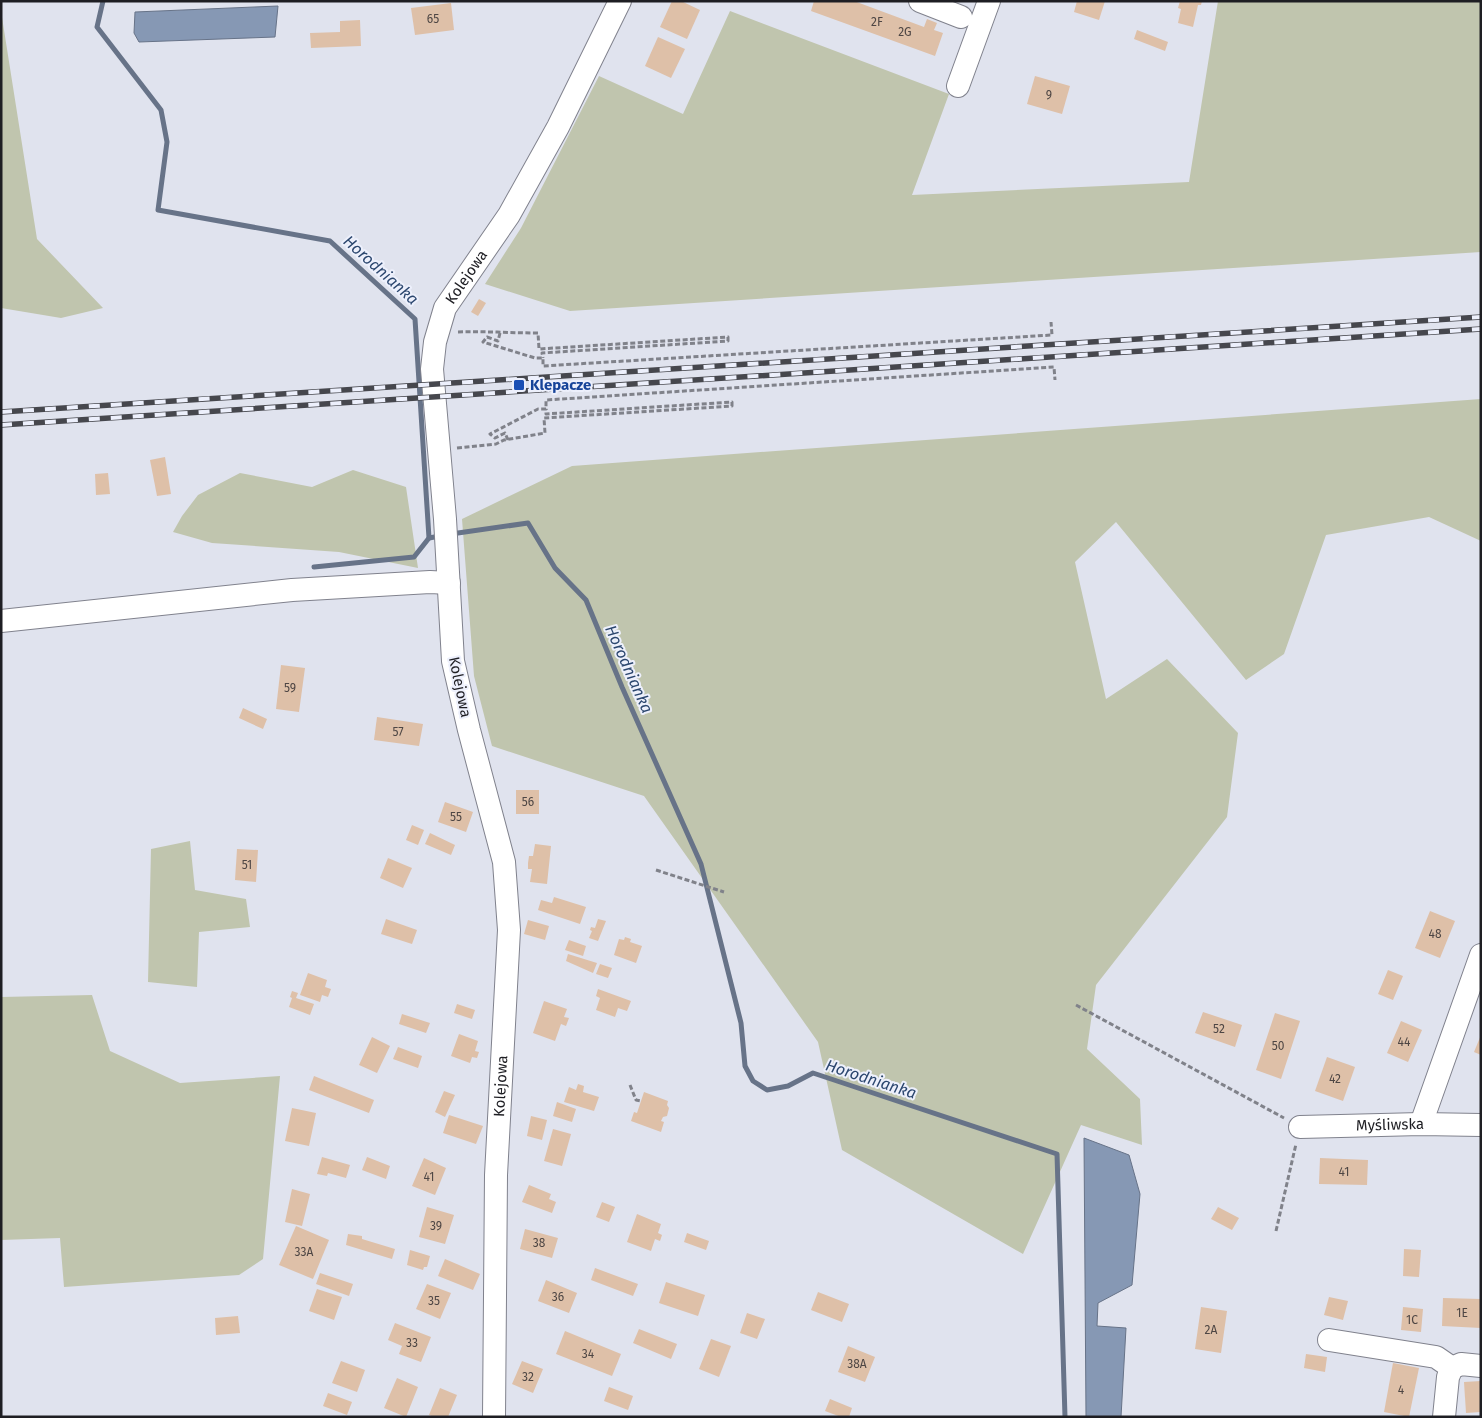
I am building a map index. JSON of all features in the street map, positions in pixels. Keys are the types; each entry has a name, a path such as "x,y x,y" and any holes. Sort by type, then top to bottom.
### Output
{"street":[{"name":"Kolejowa","path":"494,1417 496,1175 509,930 504,862 453,661 447,554 432,369 433,355 445,308 509,215 558,127 620,1"},
{"path":"920,1 961,17"},
{"path":"958,86 989,1"},
{"path":"1,621 292,590 430,582 448,583"},
{"path":"1421,1124 1481,955"},
{"name":"Myśliwska","path":"1300,1127 1421,1124 1481,1125"},
{"path":"1329,1340 1436,1357 1452,1368"},
{"path":"1444,1417 1448,1377 1452,1368 1461,1364 1481,1366"}],"path":[{"path":"438,333 488,331 500,333 538,333 539,349 728,337 728,341 542,353 543,366 1052,335 1051,322"},
{"path":"500,333 498,341 487,337 483,342 535,358 543,358"},
{"path":"439,450 496,444 508,440 545,434 544,418 732,406 732,402 546,414 546,400 1054,367 1054,380"},
{"path":"508,440 504,433 494,438 490,434 538,409 546,409"},
{"path":"656,870 724,892"},
{"path":"1076,1005 1300,1127 1276,1231"},
{"path":"630,1085 636,1100 641,1101"}],"green space":[{"path":"1218,1 1481,1 1481,252 570,311 485,284 521,228 599,76 683,114 730,11 949,94 912,195 1189,182"},
{"path":"1,11 37,239 103,308 61,318 1,308"},
{"path":"1481,399 1481,541 1429,517 1326,535 1284,654 1246,680 1116,522 1075,562 1106,699 1167,659 1238,733 1227,817 1096,985 1087,1049 1140,1099 1142,1145 1081,1125 1023,1254 842,1150 818,1042 644,796 492,746 474,676 462,519 572,466"},
{"path":"353,470 406,487 418,568 339,552 212,543 173,532 182,516 198,495 240,473 312,487"},
{"path":"190,841 195,890 246,899 250,927 199,932 197,987 148,982 151,849"},
{"path":"92,995 110,1051 180,1083 280,1076 263,1259 239,1275 64,1287 60,1238 1,1240 1,997"}],"water":[{"path":"278,6 275,37 139,42 134,33 135,12"},
{"path":"1084,1138 1129,1155 1140,1194 1132,1285 1098,1303 1097,1326 1126,1328 1121,1417 1086,1417"}],"building":[{"path":"672,1 681,1 700,10 687,39 660,27"},
{"path":"814,1 854,1 924,27 927,19 937,23 934,30 943,33 935,56 811,11"},
{"path":"1077,1 1105,1 1099,20 1074,12"},
{"path":"1180,1 1202,1 1201,5 1198,5 1193,27 1178,23 1181,9 1178,8"},
{"path":"451,3 454,30 415,35 411,8"},
{"path":"360,20 361,46 311,48 310,33 340,32 340,21"},
{"path":"1137,30 1168,42 1165,51 1134,39"},
{"path":"658,37 685,49 671,78 645,66"},
{"path":"1035,76 1070,86 1062,114 1027,104"},
{"path":"479,299 486,303 478,316 471,312"},
{"path":"165,457 171,494 157,496 150,460"},
{"path":"108,473 110,494 96,495 95,474"},
{"path":"281,665 305,668 299,712 276,709"},
{"path":"243,708 267,719 263,729 239,718"},
{"path":"377,717 423,724 419,746 374,740"},
{"path":"516,790 539,790 539,814 516,814"},
{"path":"445,802 473,812 466,832 438,822"},
{"path":"412,825 424,830 418,845 406,840"},
{"path":"430,833 455,845 451,855 425,844"},
{"path":"535,844 551,846 547,884 530,882 532,869 528,869 528,863 529,856 533,856"},
{"path":"237,849 258,850 256,882 235,880"},
{"path":"388,858 412,868 403,888 380,878"},
{"path":"554,897 586,907 580,924 538,910 541,900 552,903"},
{"path":"1430,911 1455,921 1440,958 1415,948"},
{"path":"386,919 417,930 412,944 381,934"},
{"path":"598,919 606,921 598,941 589,938 592,931 590,930 591,927 595,928"},
{"path":"528,920 549,926 545,940 524,934"},
{"path":"625,937 631,939 630,942 642,946 636,963 614,955 619,939 624,940"},
{"path":"569,940 586,946 583,956 565,950"},
{"path":"568,954 597,963 593,973 566,961"},
{"path":"600,964 612,968 608,978 596,974"},
{"path":"1388,970 1403,976 1393,1000 1378,994"},
{"path":"308,973 327,980 325,987 331,989 328,997 322,995 320,1002 300,995"},
{"path":"598,989 631,1001 627,1011 618,1008 615,1017 596,1010 600,998 596,996"},
{"path":"292,991 298,993 296,998 314,1004 310,1015 289,1007"},
{"path":"544,1001 567,1009 564,1017 569,1018 566,1026 561,1024 555,1041 533,1033"},
{"path":"457,1004 475,1010 472,1019 454,1013"},
{"path":"1203,1012 1242,1025 1235,1047 1195,1033"},
{"path":"1275,1013 1300,1021 1281,1079 1256,1070"},
{"path":"402,1014 430,1023 426,1033 399,1024"},
{"path":"1401,1021 1422,1030 1408,1062 1387,1053"},
{"path":"459,1034 478,1041 475,1051 479,1052 477,1058 472,1057 470,1063 451,1056"},
{"path":"1481,1035 1481,1055 1474,1052"},
{"path":"372,1037 390,1046 377,1073 359,1065"},
{"path":"398,1047 422,1056 418,1068 393,1059"},
{"path":"1327,1057 1355,1067 1343,1101 1315,1091"},
{"path":"314,1076 374,1100 369,1113 309,1090"},
{"path":"578,1084 584,1086 583,1092 599,1097 594,1111 564,1102 569,1087 576,1090"},
{"path":"444,1091 455,1095 445,1117 435,1112"},
{"path":"644,1092 668,1101 667,1105 669,1108 667,1116 663,1117 661,1121 664,1122 661,1132 631,1121 634,1112 637,1113"},
{"path":"557,1102 576,1109 572,1122 553,1116"},
{"path":"292,1108 316,1113 309,1146 285,1141"},
{"path":"449,1115 483,1126 476,1144 443,1133"},
{"path":"531,1116 547,1120 542,1140 527,1136"},
{"path":"553,1129 571,1134 562,1166 544,1161"},
{"path":"322,1157 350,1165 346,1178 328,1173 327,1176 317,1174"},
{"path":"367,1157 390,1166 386,1179 362,1170"},
{"path":"424,1158 446,1168 435,1195 412,1186"},
{"path":"1320,1158 1368,1160 1367,1185 1319,1184"},
{"path":"529,1185 551,1194 549,1199 556,1202 552,1213 522,1202"},
{"path":"292,1189 310,1194 302,1226 285,1222"},
{"path":"602,1202 615,1207 609,1222 596,1217"},
{"path":"427,1207 454,1215 445,1244 419,1237"},
{"path":"1218,1207 1239,1218 1232,1230 1211,1219"},
{"path":"637,1214 661,1224 658,1233 662,1235 660,1241 655,1239 651,1251 627,1242"},
{"path":"296,1226 329,1240 313,1279 279,1265"},
{"path":"525,1229 558,1238 552,1258 520,1249"},
{"path":"687,1233 709,1241 706,1250 684,1242"},
{"path":"348,1234 362,1236 362,1239 395,1249 392,1259 346,1245"},
{"path":"1404,1249 1421,1250 1419,1277 1403,1276"},
{"path":"410,1250 430,1256 427,1267 424,1267 423,1270 407,1265"},
{"path":"445,1259 480,1274 473,1290 438,1276"},
{"path":"595,1268 638,1284 633,1296 591,1280"},
{"path":"320,1273 353,1284 349,1296 316,1284"},
{"path":"546,1280 577,1293 569,1313 538,1301"},
{"path":"666,1282 705,1295 698,1316 659,1303"},
{"path":"427,1284 451,1293 440,1319 416,1309"},
{"path":"317,1289 342,1297 334,1320 309,1311"},
{"path":"818,1292 849,1304 842,1322 811,1310"},
{"path":"1329,1297 1348,1301 1343,1320 1324,1315"},
{"path":"1443,1298 1481,1299 1481,1328 1442,1326"},
{"path":"1201,1307 1227,1311 1221,1353 1195,1349"},
{"path":"1403,1307 1423,1309 1421,1332 1401,1330"},
{"path":"747,1313 765,1319 757,1339 740,1333"},
{"path":"238,1316 240,1333 216,1335 215,1318"},
{"path":"395,1323 431,1337 421,1362 399,1354 402,1346 388,1340"},
{"path":"639,1329 677,1344 671,1359 633,1343"},
{"path":"565,1331 621,1354 612,1376 556,1354"},
{"path":"711,1339 731,1346 719,1377 699,1369"},
{"path":"848,1346 875,1357 865,1382 838,1372"},
{"path":"1306,1354 1327,1357 1325,1372 1304,1368"},
{"path":"341,1361 365,1370 357,1392 332,1383"},
{"path":"522,1361 543,1369 533,1393 512,1384"},
{"path":"1393,1363 1419,1368 1409,1417 1384,1412"},
{"path":"397,1378 418,1387 406,1417 384,1408"},
{"path":"1481,1381 1481,1412 1466,1413 1464,1382"},
{"path":"609,1387 633,1396 628,1410 604,1401"},
{"path":"440,1388 457,1395 448,1417 429,1415"},
{"path":"328,1393 352,1402 347,1415 323,1406"},
{"path":"830,1399 852,1408 849,1417 841,1417 825,1411"}],"waterway":[{"name":"Horodnianka","path":"103,1 97,27 161,110 167,142 158,210 330,241 415,319 429,538 440,536"},
{"name":"Horodnianka","path":"451,534 528,523 555,568 586,600 622,687 701,864 741,1023 745,1066 753,1081 767,1090 788,1086 813,1073 1057,1154 1065,1417"},
{"path":"314,567 414,557 429,538"}],"railway":[{"path":"1,412 1481,317"},
{"path":"1,425 1481,329"}],"place":[{"name":"Klepacze","path":"519,385"}]}
